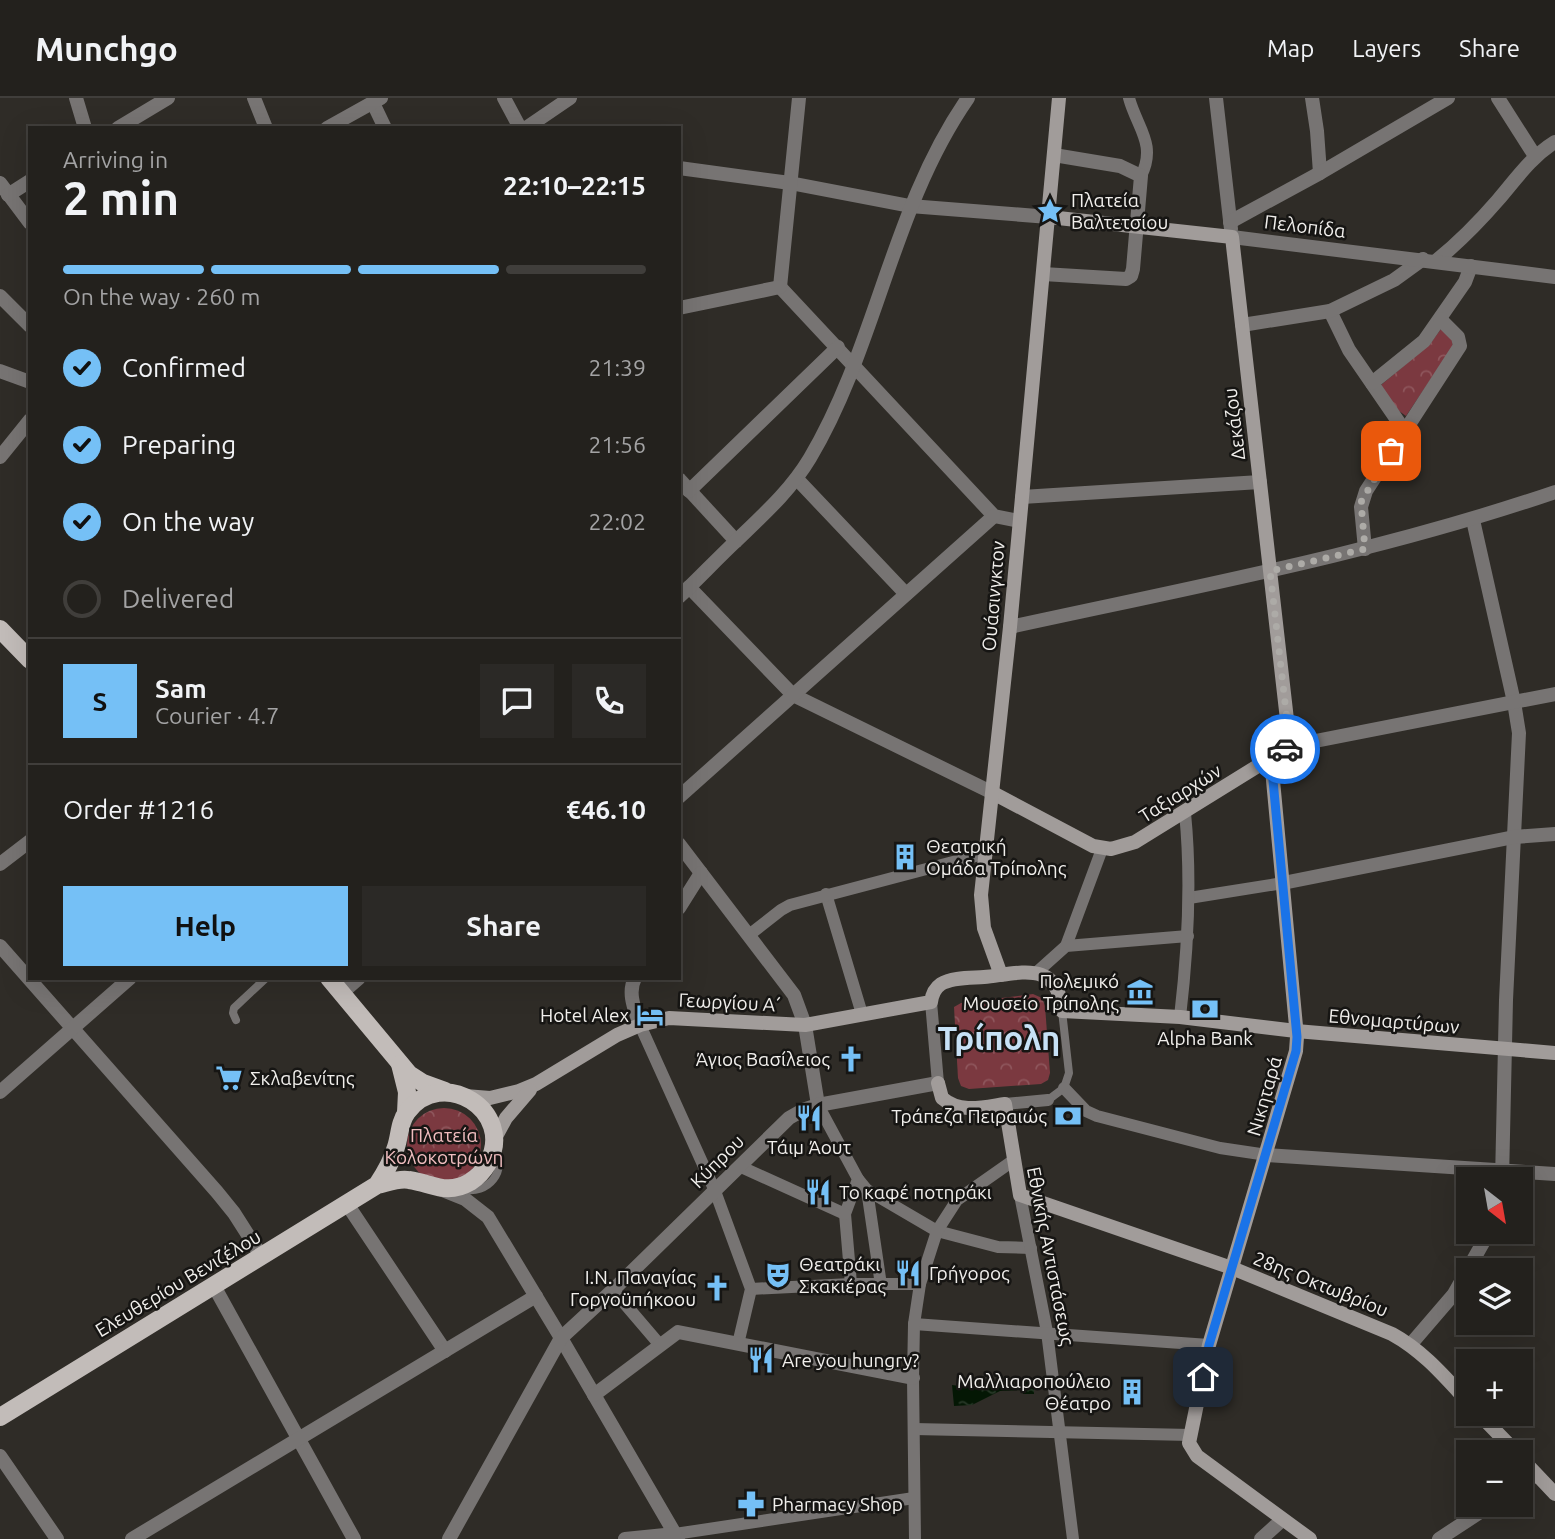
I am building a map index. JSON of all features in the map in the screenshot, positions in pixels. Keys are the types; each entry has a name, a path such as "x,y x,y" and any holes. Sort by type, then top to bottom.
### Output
{"main road":[{"name":"Ουάσινγκτον","path":"1001,975 984,929 981,912 1059,98"},
{"name":"Πελοπίδα","path":"1049,217 1138,225 1231,229"},
{"name":"Δεκάζου","path":"1231,229 1290,746"},
{"path":"0,629 28,658"},
{"name":"Ταξιαρχών","path":"1102,849 1135,842 1290,746"},
{"name":"Νικηταρά","path":"1191,1435 1209,1345 1296,1051 1271,759"},
{"path":"993,793 1102,849"},
{"path":"931,1002 936,989 942,984 1037,972 1053,981 1058,988 1062,1011"},
{"path":"331,980 400,1064 423,1083 477,1103 492,1126 492,1156 484,1170 471,1181 440,1187 407,1179 377,1185"},
{"name":"Γεωργίου Α΄","path":"494,1143 513,1108 537,1084 617,1035 640,1025 669,1018 805,1025 931,1002"},
{"name":"Εθνομαρτύρων","path":"1062,1011 1180,1017 1296,1031 1555,1053"},
{"path":"400,1064 407,1092 406,1113"},
{"path":"938,1083 942,1098 954,1107 962,1109 1005,1104"},
{"name":"Γεωργίου Α΄","path":"457,1094 500,1096 537,1084"},
{"path":"377,1185 393,1159 399,1128 406,1113 418,1101 433,1094 457,1094"},
{"name":"Εθνικής Αντιστάσεως","path":"1005,1104 1020,1195"},
{"path":"397,1144 410,1174 440,1187"},
{"name":"Ελευθερίου Βενιζέλου","path":"0,1417 377,1185"},
{"name":"28ης Οκτωβρίου","path":"1020,1195 1232,1268 1362,1320 1411,1344 1456,1390"},
{"path":"1491,1426 1504,1440"},
{"path":"1191,1435 1190,1447 1197,1456 1310,1539"},
{"path":"1533,1472 1555,1494"}],"street":[{"path":"76,98 84,126"},
{"path":"138,123 168,98"},
{"path":"254,98 265,126"},
{"path":"504,98 519,126"},
{"path":"529,126 570,98"},
{"path":"799,98 780,287 994,516 1020,521"},
{"path":"968,98 956,115 911,206 854,365 825,430 797,479 762,517 684,592 793,695 993,793"},
{"path":"1043,274 1126,279 1131,276 1138,225 1140,176 1147,164 1148,147 1129,98"},
{"name":"Δεκάζου","path":"1216,98 1231,229"},
{"path":"1312,98 1320,173"},
{"path":"1231,229 1431,103 1448,98"},
{"path":"1497,98 1535,156"},
{"path":"331,126 377,100 384,126"},
{"path":"1242,325 1330,311 1394,281 1464,236 1535,156 1555,142"},
{"path":"1054,155 1120,166 1140,176"},
{"path":"681,168 790,183 911,206 1049,217"},
{"path":"28,182 4,189 28,220"},
{"name":"Πελοπίδα","path":"1231,229 1555,277"},
{"path":"1372,383 1424,341 1465,282 1471,266"},
{"path":"681,308 780,287"},
{"path":"0,296 28,324"},
{"path":"1330,311 1349,350 1404,430"},
{"path":"1365,549 1361,502 1377,472 1461,346 1458,337 1440,319"},
{"path":"736,541 684,485 838,347"},
{"path":"0,371 28,381"},
{"path":"0,457 28,422"},
{"path":"797,479 906,594"},
{"path":"1022,497 1260,482"},
{"path":"1010,627 1365,549 1473,520 1555,492"},
{"path":"681,795 994,516"},
{"path":"1473,520 1519,733 1502,1167"},
{"name":"Ταξιαρχών","path":"1290,746 1555,694"},
{"path":"1180,1017 1189,898 1185,813"},
{"path":"1189,898 1283,883 1514,837 1555,834"},
{"path":"0,864 28,843"},
{"path":"681,847 794,995 805,1025 818,1105 858,1179 867,1190 937,1231 998,1247 1031,1248"},
{"path":"1037,972 1066,946 1102,849"},
{"path":"749,935 781,910 826,894 987,853"},
{"path":"681,905 701,873"},
{"path":"826,894 862,1014"},
{"path":"1066,946 1188,936"},
{"path":"0,946 28,978"},
{"path":"29,980 217,1192 262,1256"},
{"path":"0,1092 128,980"},
{"path":"342,992 357,980"},
{"path":"629,980 640,1025 715,1191 751,1289 738,1344"},
{"path":"931,1002 938,1083"},
{"name":"Κύπρου","path":"449,1539 561,1338 789,1118 818,1105 938,1083"},
{"path":"1064,1088 1086,1111 1097,1116 1220,1148 1267,1155 1456,1171"},
{"path":"1005,1104 1048,1100"},
{"path":"915,1539 914,1324 920,1284 937,1231 957,1200 1014,1160"},
{"path":"739,1167 845,1214"},
{"path":"1533,1174 1555,1174"},
{"path":"851,1284 845,1214 858,1179"},
{"path":"440,1187 466,1199 488,1217 677,1536"},
{"path":"867,1190 881,1285"},
{"name":"Εθνικής Αντιστάσεως","path":"1020,1195 1047,1332 1073,1539"},
{"path":"347,1204 445,1351"},
{"path":"1411,1344 1454,1294 1482,1244"},
{"path":"751,1289 920,1284"},
{"path":"214,1286 354,1539"},
{"path":"612,1290 660,1345"},
{"path":"132,1539 536,1296"},
{"path":"914,1324 1209,1345"},
{"path":"594,1395 678,1332 913,1378"},
{"path":"914,1429 1191,1435"},
{"path":"0,1456 57,1539"},
{"path":"625,1539 677,1536 914,1498"},
{"path":"1439,1539 1473,1517"},
{"path":"1261,1539 1282,1520"}],"lane":[{"path":"236,1020 234,1008 264,980"},
{"path":"1048,1100 1064,1088 1069,1073 1062,1011"}],"green space":[{"path":"1441,329 1452,340 1453,346 1406,416 1395,408 1381,385 1430,344"},
{"path":"1033,994 1042,998 1045,1006 1050,1073 1048,1080 1041,1084 969,1089 961,1086 958,1078 954,1007 961,1003"},
{"name":"Πλατεία Κολοκοτρώνη","path":"444,1108 458,1111 470,1119 478,1131 481,1145 478,1159 470,1171 458,1179 444,1182 430,1179 418,1171 410,1159 407,1145 410,1131 418,1119 430,1111"}],"water":[{"path":"1022,1382 1034,1382 1034,1394 1023,1394 1023,1390 1000,1391 972,1405 954,1406 952,1385 1021,1385"}],"way so far":[{"path":"1285,749 1290,746 1270,571 1365,549 1361,502 1391,451"}],"place":[{"name":"Πλατεία Βαλτετσίου","path":"1050,211"},
{"name":"Θεατρική Ομάδα Τρίπολης","path":"905,857"},
{"name":"Πολεμικό Μουσείο Τρίπολης","path":"1140,992"},
{"name":"Alpha Bank","path":"1205,1009"},
{"name":"Hotel Alex","path":"650,1015"},
{"name":"Άγιος Βασίλειος","path":"851,1059"},
{"name":"Σκλαβενίτης","path":"229,1078"},
{"name":"Τράπεζα Πειραιώς","path":"1068,1116"},
{"name":"Τάιμ Άουτ","path":"809,1118"},
{"name":"Το καφέ ποτηράκι","path":"818,1192"},
{"name":"Γρήγορος","path":"908,1273"},
{"name":"Θεατράκι Σκακιέρας","path":"778,1275"},
{"name":"Ι.Ν. Παναγίας Γοργοϋπήκοου","path":"717,1288"},
{"name":"Are you hungry?","path":"761,1360"},
{"name":"Μαλλιαροπούλειο Θέατρο","path":"1132,1392"},
{"name":"Pharmacy Shop","path":"751,1504"}],"district":[{"name":"Τρίπολη","path":"999,1038"}],"route":[{"path":"1203,1377 1209,1345 1237,1258 1296,1051 1297,1037 1271,759 1285,749"}]}
